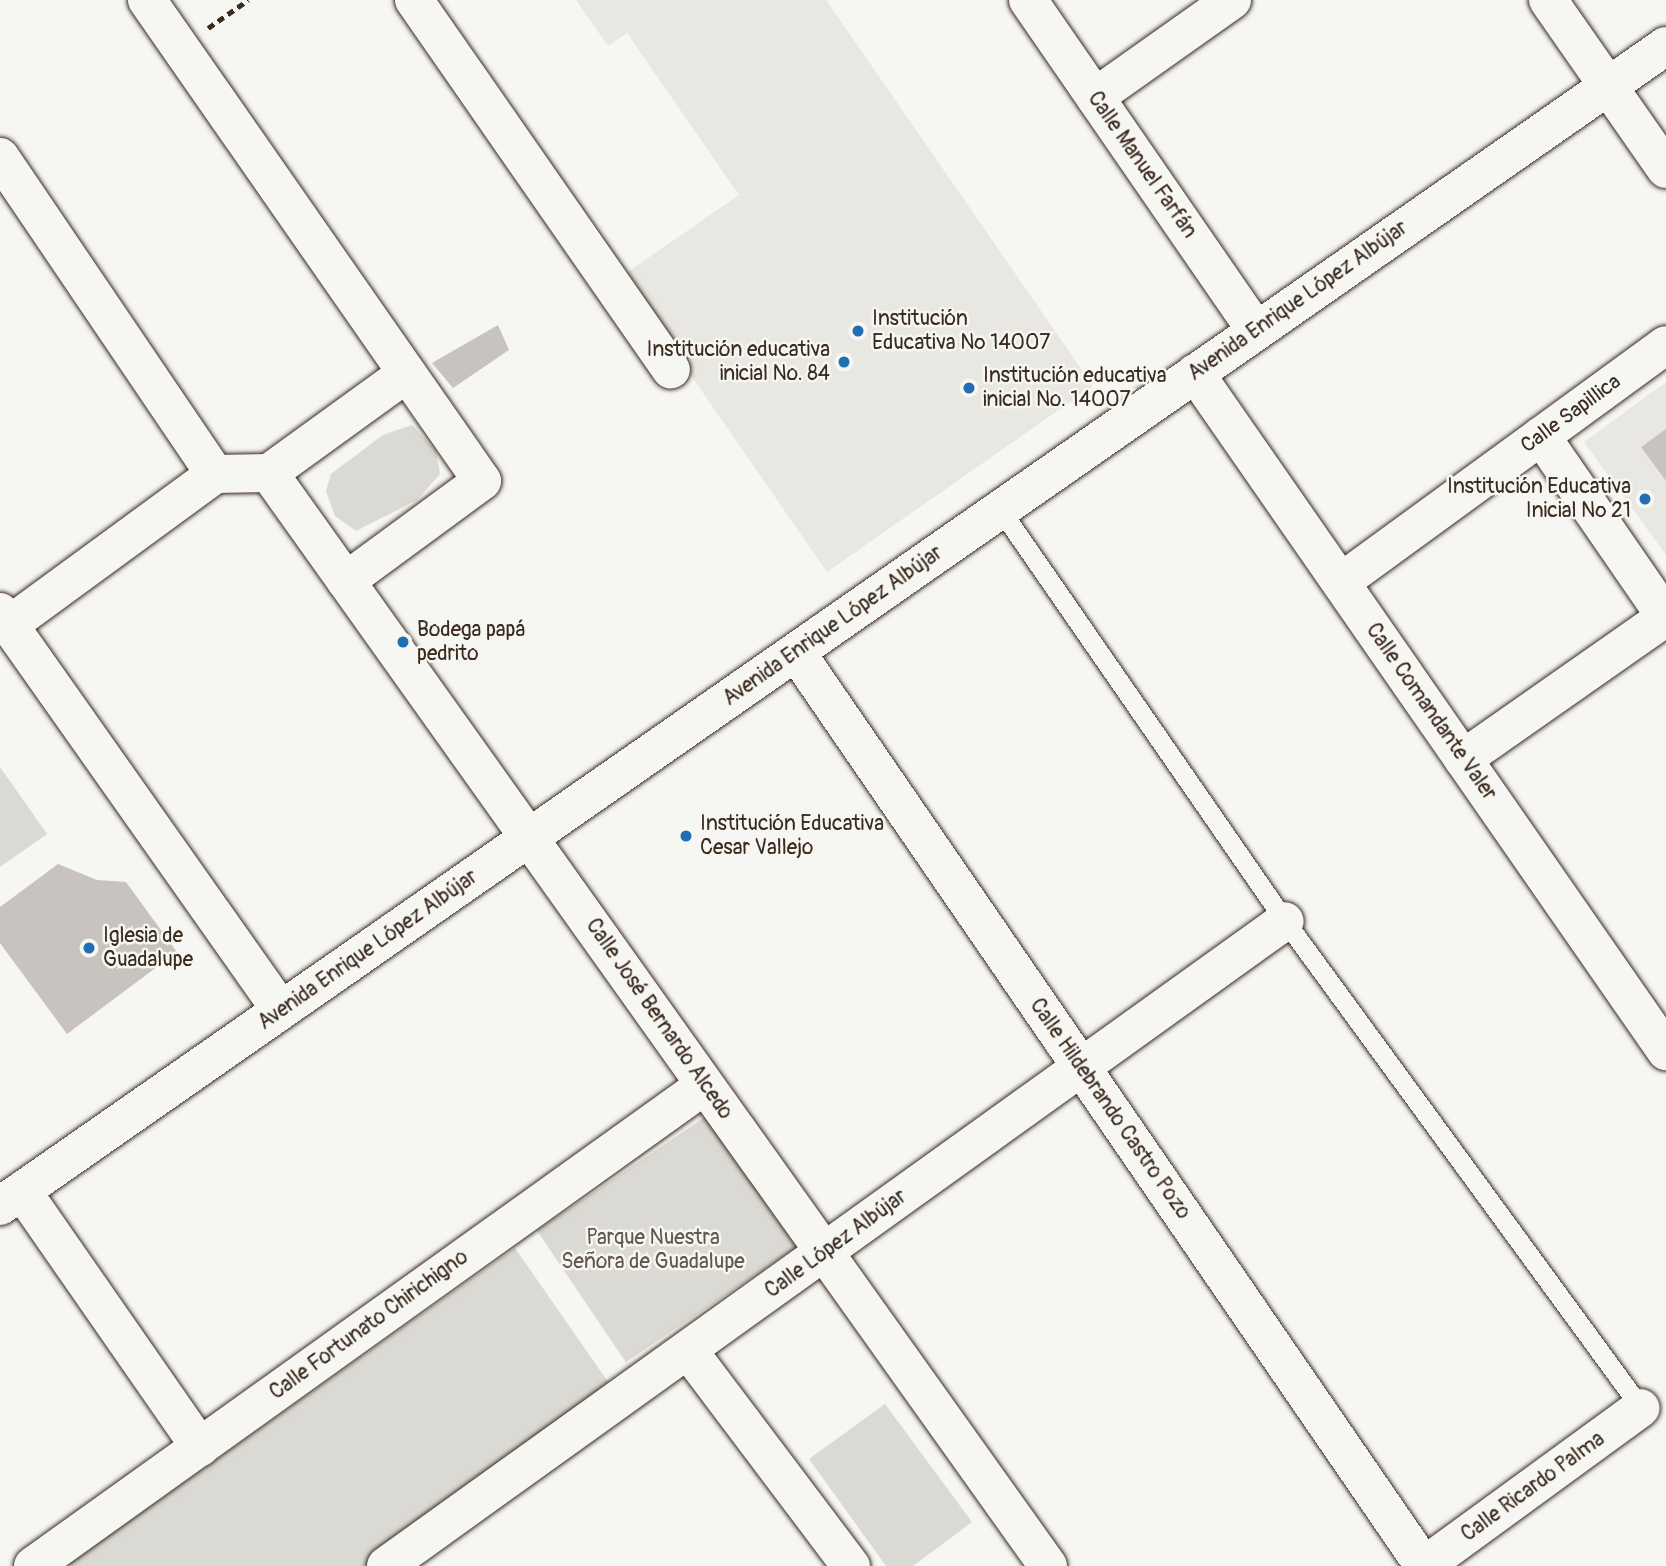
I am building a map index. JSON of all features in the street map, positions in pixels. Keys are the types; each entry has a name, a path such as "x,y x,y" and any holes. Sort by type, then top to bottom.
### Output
{"street":[{"path":"147,0 482,481 346,581"},
{"path":"414,0 671,370"},
{"name":"Calle Manuel Farfán","path":"1028,0 1256,331"},
{"path":"1094,96 1232,0"},
{"path":"1548,0 1666,169"},
{"name":"Avenida Enrique López Albújar","path":"11,1199 1666,46"},
{"path":"0,156 215,474"},
{"name":"Calle Sapillica","path":"1341,582 1666,345"},
{"path":"281,1010 4,618 215,474 270,472 407,373"},
{"name":"Calle Comandante Valer","path":"1195,373 1666,1051"},
{"path":"1464,759 1666,617 1541,436"},
{"name":"Calle José Bernardo Alcedo","path":"270,472 1048,1566"},
{"name":"Calle Hildebrando Castro Pozo","path":"796,652 1424,1566"},
{"name":"Calle López Albújar","path":"386,1566 1285,921"},
{"name":"Calle Fortunato Chirichigno","path":"33,1566 705,1085"},
{"path":"11,1199 200,1447"},
{"path":"688,1350 851,1566"},
{"name":"Calle Ricardo Palma","path":"1424,1566 1642,1408"}],"lane":[{"path":"1000,509 1285,921 1642,1408"}],"path":[{"path":"182,47 248,0"}],"shaded area":[{"name":"Institución Educativa Nº 14007","path":"576,0 826,0 1093,386 827,572 622,276 739,195 627,33 608,46"},
{"name":"Institución Educativa Inicial Nº 21","path":"1666,382 1666,555 1584,442"}],"green space":[{"path":"412,425 436,451 440,474 417,500 356,531 335,516 326,491 331,474 383,435"},
{"path":"0,767 47,834 0,867"},
{"name":"Parque Nuestra Señora de Guadalupe","path":"711,1113 800,1245 626,1362 537,1230"},
{"path":"515,1248 615,1392 368,1566 72,1566 70,1563"},
{"path":"885,1404 972,1522 913,1566 886,1566 809,1459"}],"building":[{"path":"498,325 509,350 453,388 432,363"},
{"path":"1666,429 1666,481 1641,447"},
{"name":"Iglesia de Guadalupe","path":"58,864 97,880 126,882 177,952 67,1034 0,943 0,907"}],"place":[{"name":"Institución Educativa Nº 14007","path":"858,331"},
{"name":"Institución educativa inicial No. 84","path":"844,362"},
{"name":"Institución educativa inicial No. 14007","path":"969,388"},
{"name":"Institución Educativa Inicial Nº 21","path":"1645,499"},
{"name":"Bodega papá pedrito","path":"403,642"},
{"name":"Institución Educativa Cesar Vallejo","path":"686,836"},
{"name":"Iglesia de Guadalupe","path":"89,948"}]}
